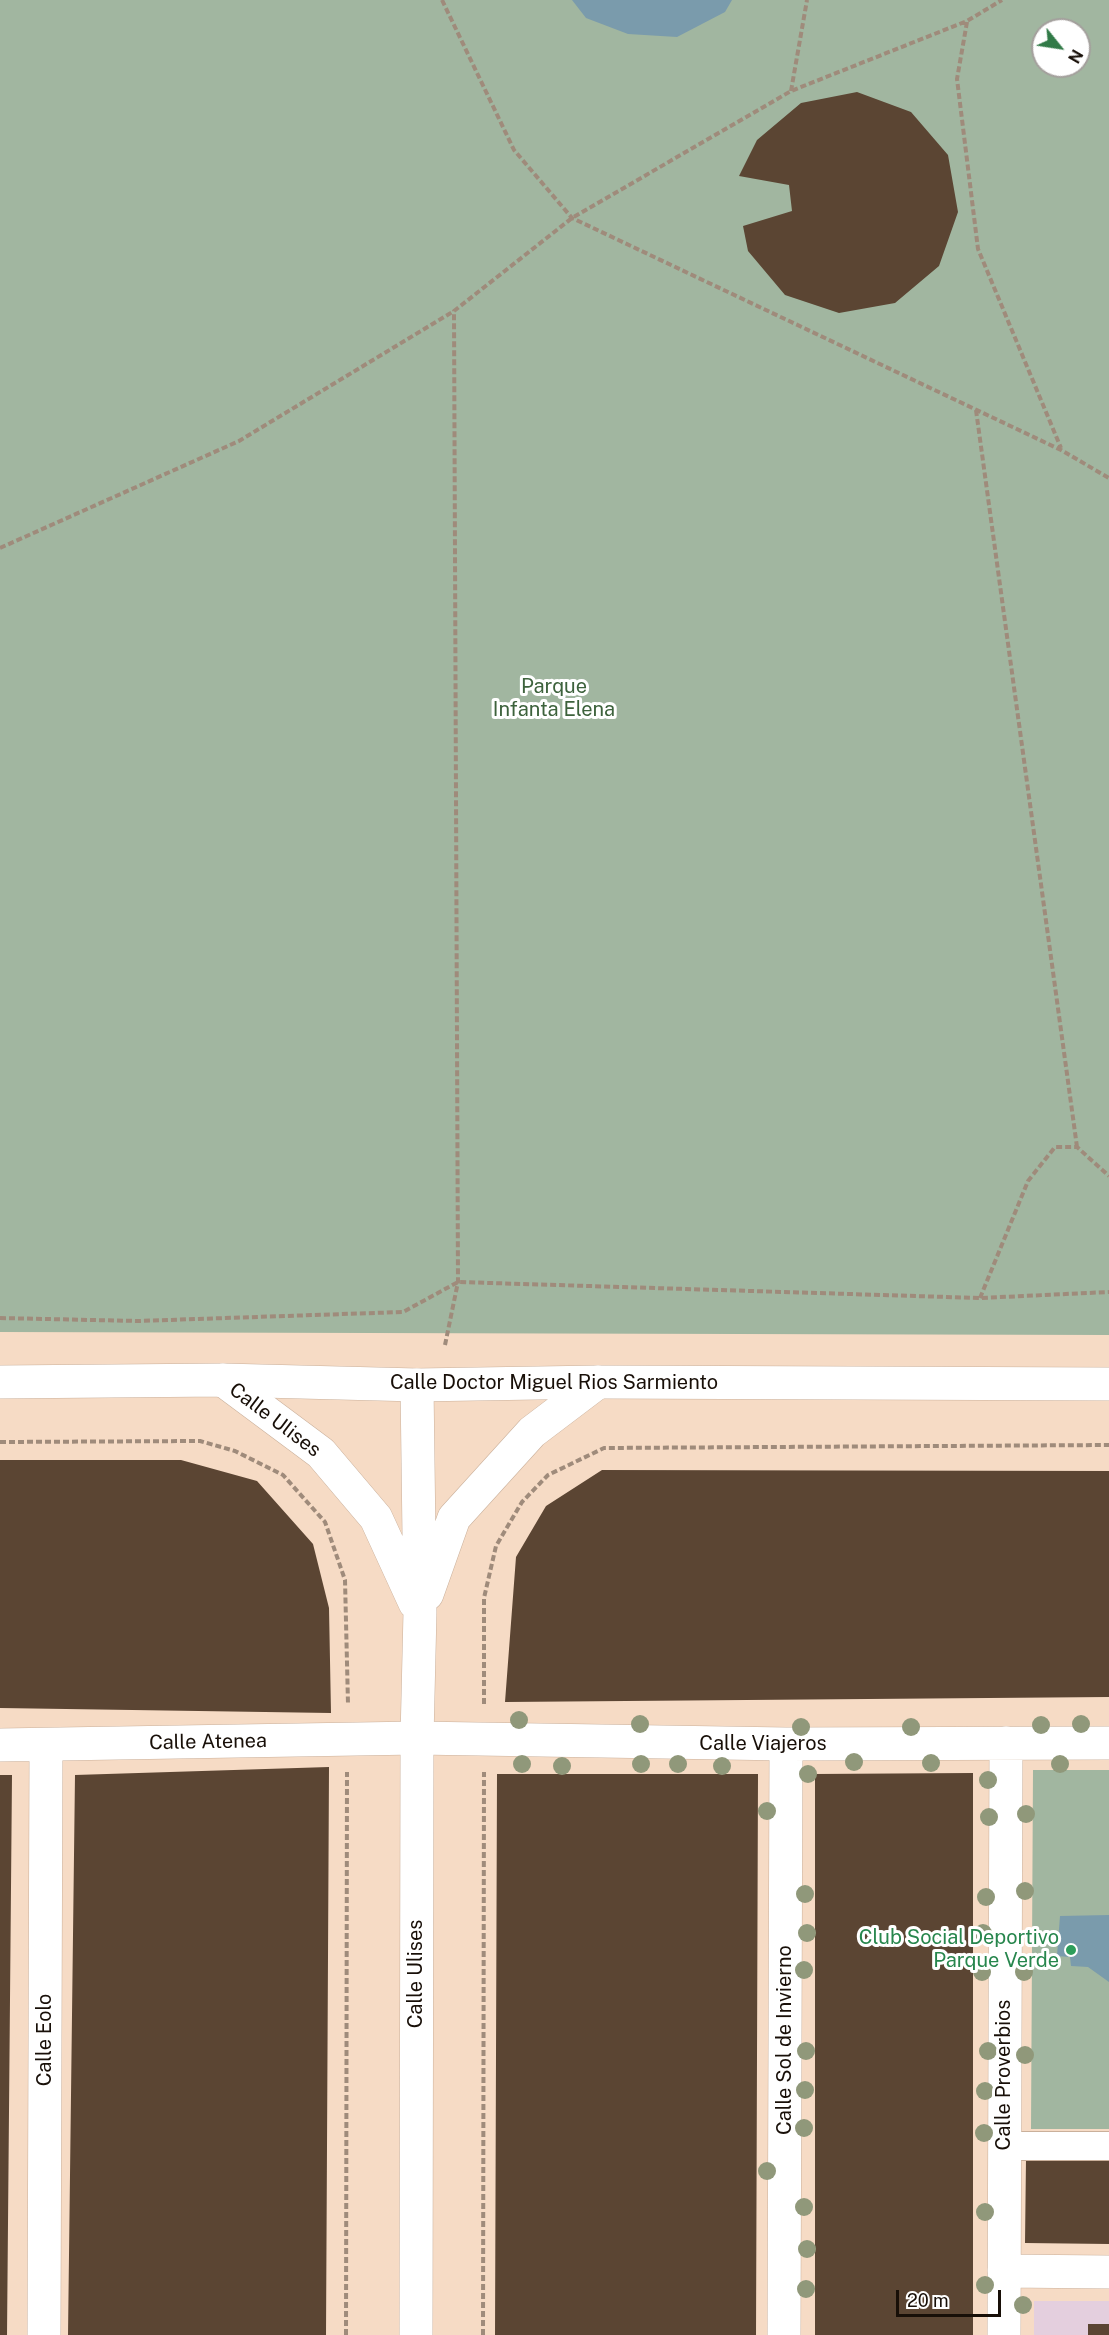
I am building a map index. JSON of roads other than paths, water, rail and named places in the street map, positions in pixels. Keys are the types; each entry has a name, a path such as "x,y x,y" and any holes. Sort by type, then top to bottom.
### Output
{"street":[{"name":"Calle Doctor Miguel Rios Sarmiento","path":"0,1382 223,1380 417,1384 598,1382 1109,1384"},
{"name":"Calle Ulises","path":"223,1380 321,1453 376,1518 420,1612"},
{"name":"Calle Ulises","path":"420,1612 454,1518 532,1432 598,1382"},
{"name":"Calle Ulises","path":"416,2335 417,1738 420,1612 417,1384"},
{"name":"Calle Atenea","path":"0,1745 417,1738"},
{"name":"Calle Viajeros","path":"417,1738 786,1744 1109,1743"},
{"name":"Calle Proverbios","path":"1004,2335 1005,1743"},
{"name":"Calle Sol de Invierno","path":"784,2335 786,1744"},
{"name":"Calle Eolo","path":"44,2335 46,1746"},
{"path":"1004,2146 1109,2146"},
{"path":"1004,2271 1109,2272"}],"water":[{"path":"572,0 732,0 725,12 677,37 628,34 586,18"},
{"path":"1109,1915 1109,1982 1088,1967 1071,1966 1070,1957 1057,1956 1060,1916"}],"place":[{"name":"Club Social Deportivo Parque Verde","path":"1071,1950"}],"park label":[{"name":"Parque Infanta Elena","path":"554,698"}]}
